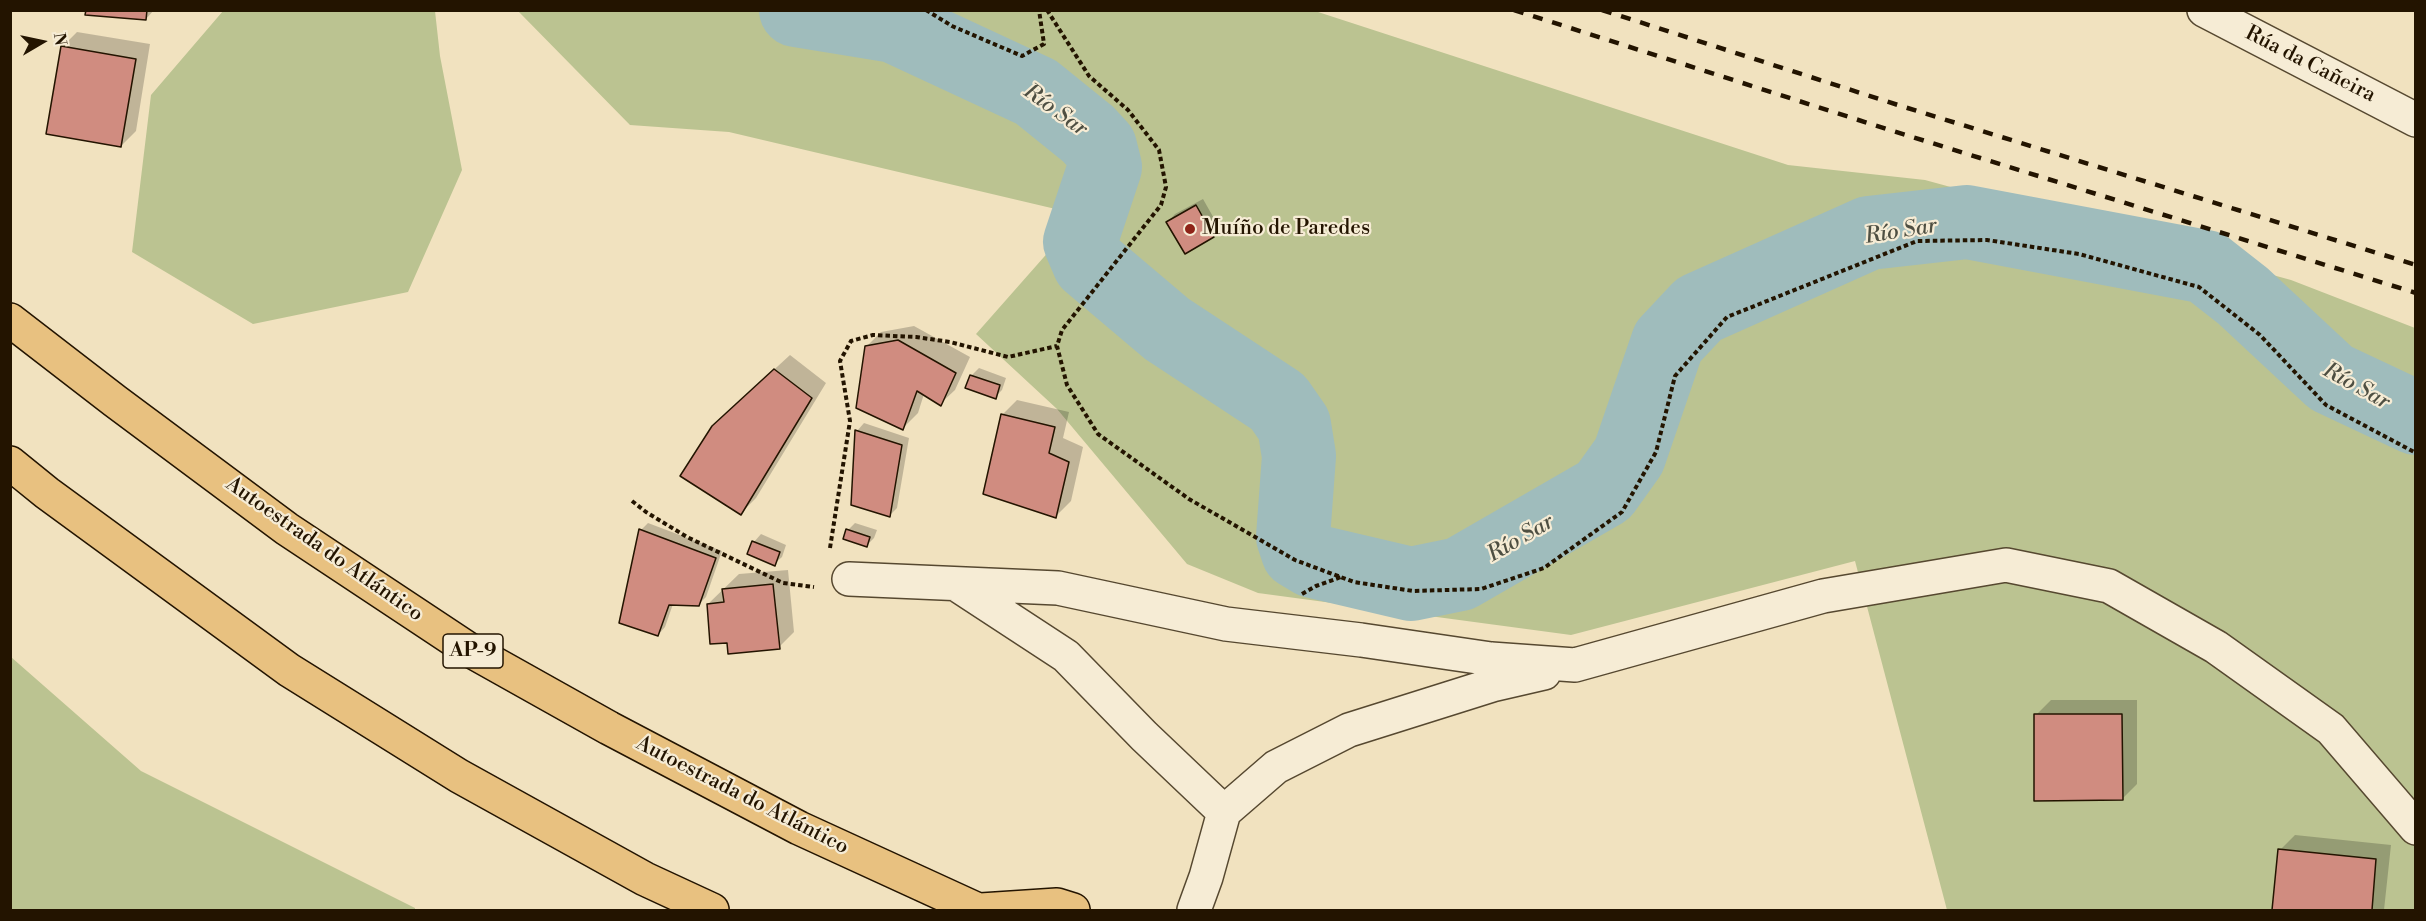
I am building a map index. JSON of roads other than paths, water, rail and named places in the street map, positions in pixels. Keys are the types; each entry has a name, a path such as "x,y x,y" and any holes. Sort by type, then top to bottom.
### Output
{"highway":[{"name":"Autoestrada do Atlántico","path":"10,320 287,529 468,648 609,728 799,828 980,910"},
{"path":"10,463 47,493 289,670 459,776 645,879 712,910"},
{"path":"980,910 1057,905 1073,910"}],"street":[{"name":"Rúa da Cañeira","path":"2204,10 2415,120"},
{"path":"1194,910 1206,877 1224,812 1276,767 1349,730 1492,685 1575,665 1823,596 2006,565 2109,586 2216,647 2331,729 2415,828"},
{"path":"849,579 1058,588 1226,624 1361,639 1491,659 1575,665"},
{"path":"954,583 1066,656 1144,736 1224,812"}],"waterway":[{"name":"Río Sar","path":"796,10 894,26 1036,92 1088,134 1100,147 1105,167 1080,242 1089,263 1167,329 1278,402 1294,425 1299,456 1293,537 1298,552 1313,561 1411,584 1460,574 1604,491 1629,456 1668,342 1699,309 1869,233 1967,222 2206,267 2243,296 2331,378 2416,418"}],"railway":[{"path":"1514,10 1893,131 2416,293"},
{"path":"1602,10 1901,106 2416,265"}],"place":[{"name":"Muíño de Paredes","path":"1190,229"}]}
